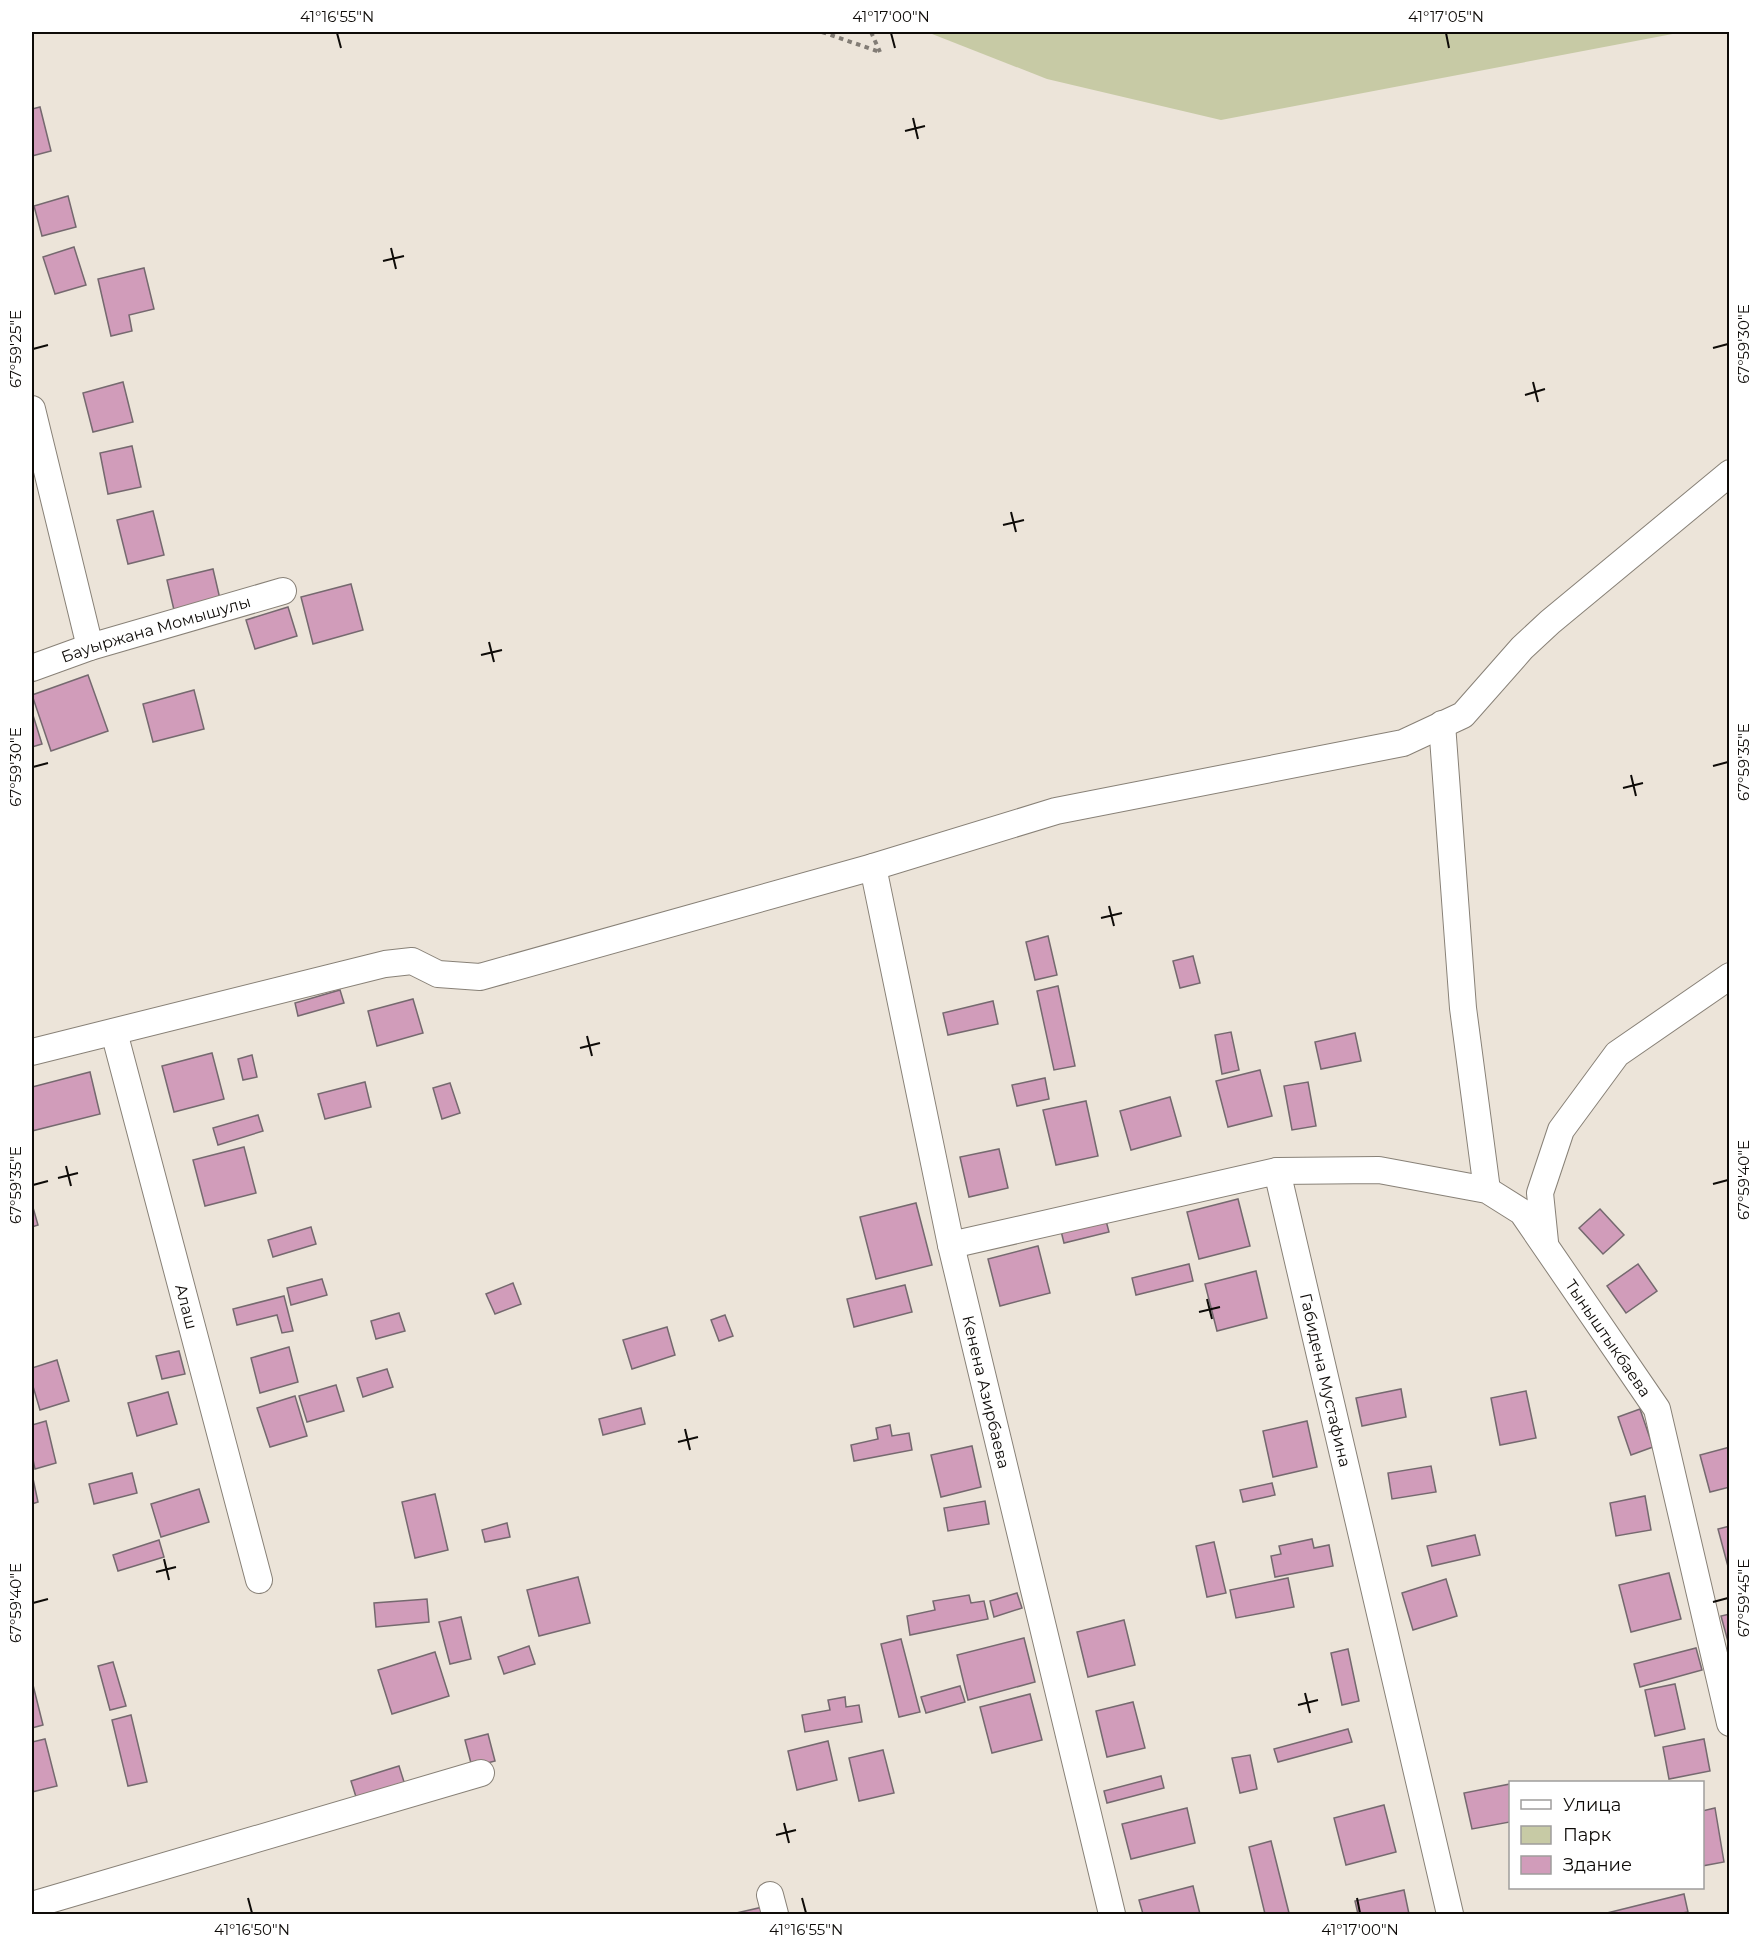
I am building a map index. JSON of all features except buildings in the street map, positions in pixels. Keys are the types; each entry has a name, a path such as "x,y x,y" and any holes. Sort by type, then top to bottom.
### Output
{"street":[{"path":"32,409 90,647"},
{"path":"32,1052 385,964 412,961 438,974 480,977 873,867 1056,811 1403,743 1463,715 1522,648 1550,622 1730,473"},
{"name":"Бауыржана Момышулы","path":"32,668 90,647 283,591"},
{"path":"1442,724 1463,1008 1487,1190"},
{"name":"Кенена Азирбаева","path":"873,867 951,1245 1112,1914"},
{"path":"1546,1246 1540,1193 1561,1130 1617,1054 1730,976"},
{"name":"Алаш","path":"114,1032 259,1580"},
{"name":"Тыныштыкбаева","path":"1276,1172 1379,1170 1487,1190 1522,1212 1657,1409 1730,1724"},
{"path":"951,1245 1276,1172"},
{"name":"Габидена Мустафина","path":"1276,1172 1449,1914"},
{"path":"32,1905 481,1773"}],"path":[{"path":"822,32 880,52 871,32"}],"green space":[{"path":"927,32 1683,32 1221,120 1047,79"}]}
